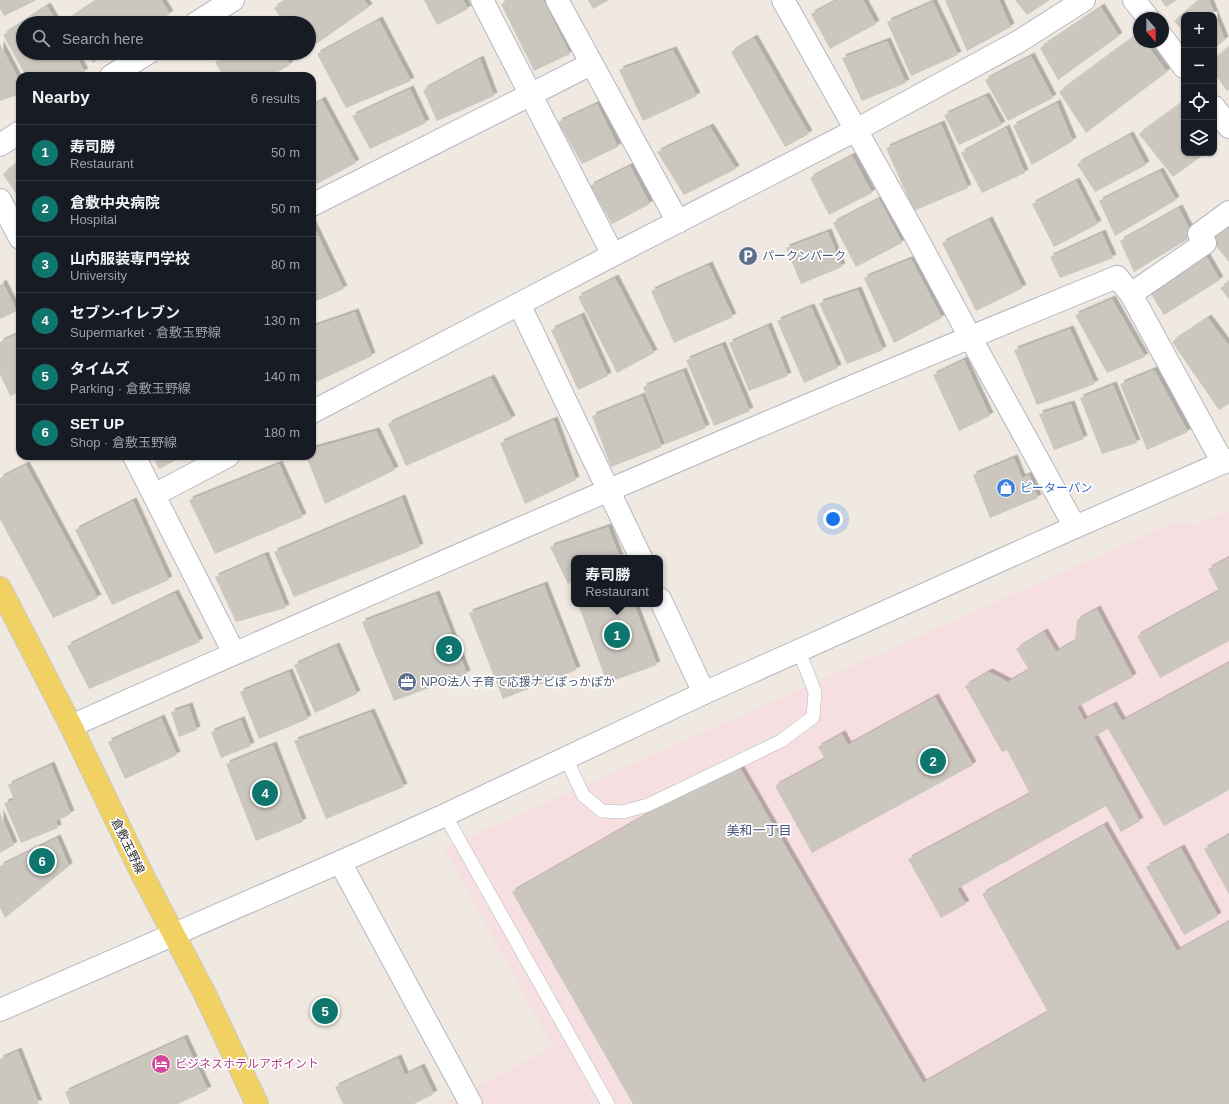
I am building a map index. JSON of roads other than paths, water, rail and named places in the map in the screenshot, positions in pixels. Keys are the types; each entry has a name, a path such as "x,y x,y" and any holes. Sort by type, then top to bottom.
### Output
{"main road":[{"name":"倉敷玉野線","path":"0,588 70,726 143,876 204,992 257,1104"}],"street":[{"path":"207,16 233,0"},
{"path":"482,0 613,255"},
{"path":"557,0 678,222"},
{"path":"783,0 914,233 1075,527"},
{"path":"316,410 856,130 1018,42 1084,0"},
{"path":"1134,0 1143,12"},
{"path":"1169,46 1181,62"},
{"path":"117,72 137,60"},
{"path":"316,204 591,64"},
{"path":"1217,111 1229,127"},
{"path":"0,132 4,139 0,142"},
{"path":"0,145 16,135"},
{"path":"0,200 16,230"},
{"path":"1131,294 1205,243 1199,234 1229,212"},
{"path":"0,1010 174,936 445,815 704,693 1226,461 1131,294 1117,277 970,337 609,490 70,726"},
{"path":"519,304 640,555"},
{"path":"136,460 234,653"},
{"path":"154,495 220,460"},
{"path":"663,605 704,693"},
{"path":"340,862 471,1104"}],"lane":[{"path":"566,758 582,795 602,811 623,812 648,804 781,741 813,716 815,692 799,651"},
{"path":"445,815 608,1104"}],"place":[{"name":"パークンパーク","path":"748,256"},
{"name":"ピーターパン","path":"1006,488"},
{"name":"寿司勝","path":"617,635"},
{"name":"山内服装専門学校","path":"449,649"},
{"name":"NPO法人子育て応援ナビぽっかぽか","path":"407,682"},
{"name":"倉敷中央病院","path":"933,761"},
{"name":"セブン-イレブン","path":"265,793"},
{"name":"SET UP","path":"42,861"},
{"name":"タイムズ","path":"325,1011"},
{"name":"ビジネスホテルアポイント","path":"161,1064"}],"district":[{"name":"美和一丁目","path":"759,830"}]}
